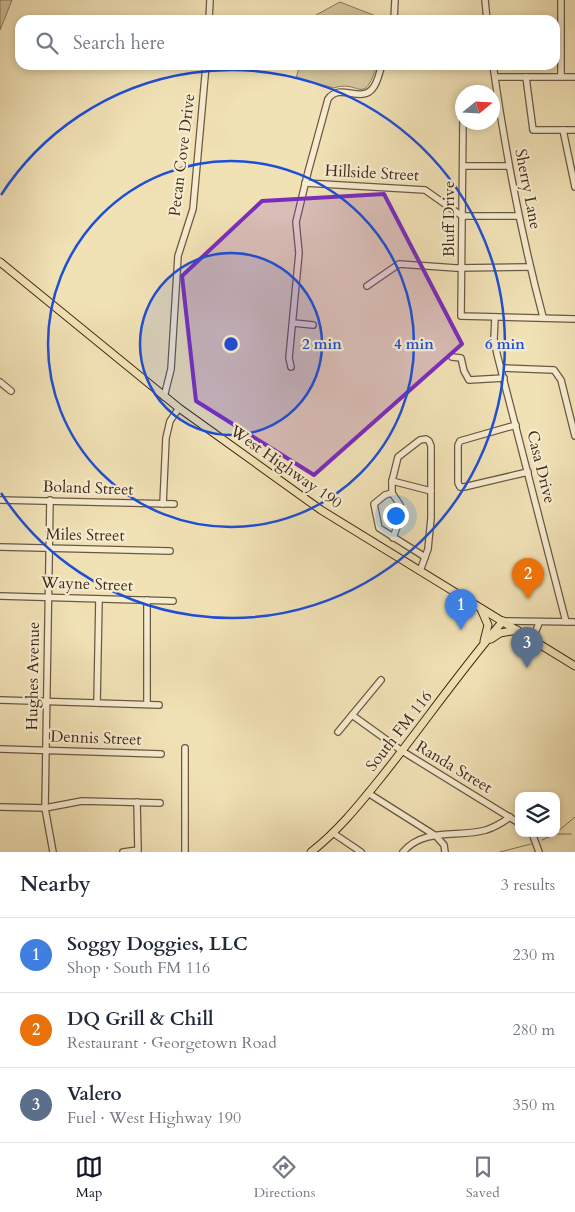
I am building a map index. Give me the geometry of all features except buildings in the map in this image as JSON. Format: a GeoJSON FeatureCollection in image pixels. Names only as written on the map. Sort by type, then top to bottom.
{"type":"FeatureCollection","features":[{"type":"Feature","properties":{"kind":"main road","name":"West Highway 190"},"geometry":{"type":"LineString","coordinates":[[0,262],[178,408],[321,510],[575,666]]}},
{"type":"Feature","properties":{"kind":"main road"},"geometry":{"type":"LineString","coordinates":[[481,608],[488,626],[483,644]]}},
{"type":"Feature","properties":{"kind":"main road","name":"South FM 116"},"geometry":{"type":"LineString","coordinates":[[311,852],[333,833],[402,751],[502,621]]}},
{"type":"Feature","properties":{"kind":"main road"},"geometry":{"type":"LineString","coordinates":[[483,644],[500,633],[517,630]]}},
{"type":"Feature","properties":{"kind":"street"},"geometry":{"type":"LineString","coordinates":[[209,15],[210,0]]}},
{"type":"Feature","properties":{"kind":"street"},"geometry":{"type":"LineString","coordinates":[[394,15],[395,0]]}},
{"type":"Feature","properties":{"kind":"street"},"geometry":{"type":"LineString","coordinates":[[485,0],[486,15]]}},
{"type":"Feature","properties":{"kind":"street"},"geometry":{"type":"LineString","coordinates":[[560,0],[561,76]]}},
{"type":"Feature","properties":{"kind":"street","name":"Pecan Cove Drive"},"geometry":{"type":"LineString","coordinates":[[164,396],[171,369],[178,256],[192,210],[206,70]]}},
{"type":"Feature","properties":{"kind":"street"},"geometry":{"type":"LineString","coordinates":[[291,368],[289,358],[299,253],[296,222],[328,99],[337,92],[360,95],[370,91],[380,70]]}},
{"type":"Feature","properties":{"kind":"street","name":"Sherry Lane"},"geometry":{"type":"LineString","coordinates":[[494,70],[496,85]]}},
{"type":"Feature","properties":{"kind":"street"},"geometry":{"type":"LineString","coordinates":[[495,77],[575,76]]}},
{"type":"Feature","properties":{"kind":"street"},"geometry":{"type":"LineString","coordinates":[[526,77],[533,130],[575,130]]}},
{"type":"Feature","properties":{"kind":"street","name":"Sherry Lane"},"geometry":{"type":"LineString","coordinates":[[500,115],[518,216],[544,317]]}},
{"type":"Feature","properties":{"kind":"street","name":"Bluff Drive"},"geometry":{"type":"LineString","coordinates":[[463,130],[461,316],[495,317]]}},
{"type":"Feature","properties":{"kind":"street"},"geometry":{"type":"LineString","coordinates":[[563,130],[575,187]]}},
{"type":"Feature","properties":{"kind":"street"},"geometry":{"type":"LineString","coordinates":[[463,166],[508,166]]}},
{"type":"Feature","properties":{"kind":"street","name":"Hillside Street"},"geometry":{"type":"LineString","coordinates":[[305,183],[425,190],[462,216]]}},
{"type":"Feature","properties":{"kind":"street"},"geometry":{"type":"LineString","coordinates":[[462,216],[518,216]]}},
{"type":"Feature","properties":{"kind":"street"},"geometry":{"type":"LineString","coordinates":[[367,286],[399,264],[462,267],[530,267]]}},
{"type":"Feature","properties":{"kind":"street"},"geometry":{"type":"LineString","coordinates":[[495,317],[575,319]]}},
{"type":"Feature","properties":{"kind":"street","name":"Casa Drive"},"geometry":{"type":"LineString","coordinates":[[495,317],[494,338],[566,622]]}},
{"type":"Feature","properties":{"kind":"street"},"geometry":{"type":"LineString","coordinates":[[293,323],[313,326]]}},
{"type":"Feature","properties":{"kind":"street"},"geometry":{"type":"LineString","coordinates":[[452,357],[461,358],[464,371],[469,380],[504,378]]}},
{"type":"Feature","properties":{"kind":"street"},"geometry":{"type":"LineString","coordinates":[[501,368],[554,370],[561,380],[575,436]]}},
{"type":"Feature","properties":{"kind":"street"},"geometry":{"type":"LineString","coordinates":[[0,382],[11,392]]}},
{"type":"Feature","properties":{"kind":"street"},"geometry":{"type":"LineString","coordinates":[[163,504],[166,438],[170,421],[178,408]]}},
{"type":"Feature","properties":{"kind":"street"},"geometry":{"type":"LineString","coordinates":[[516,426],[460,441],[458,445],[458,483],[460,487],[464,487],[528,472]]}},
{"type":"Feature","properties":{"kind":"street"},"geometry":{"type":"LineString","coordinates":[[393,538],[400,518],[400,505],[392,493],[392,481],[398,458],[420,440],[426,439],[429,441],[430,446],[431,518],[428,549],[420,571]]}},
{"type":"Feature","properties":{"kind":"street"},"geometry":{"type":"LineString","coordinates":[[392,481],[431,491]]}},
{"type":"Feature","properties":{"kind":"street"},"geometry":{"type":"LineString","coordinates":[[392,493],[374,504],[379,528],[425,557]]}},
{"type":"Feature","properties":{"kind":"street","name":"Boland Street"},"geometry":{"type":"LineString","coordinates":[[0,500],[174,504]]}},
{"type":"Feature","properties":{"kind":"street","name":"Hughes Avenue"},"geometry":{"type":"LineString","coordinates":[[50,500],[45,808],[53,852]]}},
{"type":"Feature","properties":{"kind":"street","name":"Miles Street"},"geometry":{"type":"LineString","coordinates":[[0,547],[170,551]]}},
{"type":"Feature","properties":{"kind":"street","name":"Wayne Street"},"geometry":{"type":"LineString","coordinates":[[0,596],[173,601]]}},
{"type":"Feature","properties":{"kind":"street"},"geometry":{"type":"LineString","coordinates":[[97,703],[99,598]]}},
{"type":"Feature","properties":{"kind":"street"},"geometry":{"type":"LineString","coordinates":[[147,600],[147,704]]}},
{"type":"Feature","properties":{"kind":"street"},"geometry":{"type":"LineString","coordinates":[[502,621],[575,622]]}},
{"type":"Feature","properties":{"kind":"street"},"geometry":{"type":"LineString","coordinates":[[537,642],[534,633],[539,623]]}},
{"type":"Feature","properties":{"kind":"street"},"geometry":{"type":"LineString","coordinates":[[338,732],[381,680]]}},
{"type":"Feature","properties":{"kind":"street"},"geometry":{"type":"LineString","coordinates":[[0,700],[159,705]]}},
{"type":"Feature","properties":{"kind":"street","name":"Randa Street"},"geometry":{"type":"LineString","coordinates":[[352,715],[402,751],[515,820]]}},
{"type":"Feature","properties":{"kind":"street"},"geometry":{"type":"LineString","coordinates":[[185,748],[185,852]]}},
{"type":"Feature","properties":{"kind":"street","name":"Dennis Street"},"geometry":{"type":"LineString","coordinates":[[0,749],[161,754]]}},
{"type":"Feature","properties":{"kind":"street"},"geometry":{"type":"LineString","coordinates":[[368,792],[436,836],[442,841],[445,852]]}},
{"type":"Feature","properties":{"kind":"street"},"geometry":{"type":"LineString","coordinates":[[0,807],[45,808],[82,801],[160,803]]}},
{"type":"Feature","properties":{"kind":"street"},"geometry":{"type":"LineString","coordinates":[[123,852],[138,850],[137,802]]}},
{"type":"Feature","properties":{"kind":"street"},"geometry":{"type":"LineString","coordinates":[[402,852],[410,844],[418,840],[485,830],[498,825],[510,817]]}},
{"type":"Feature","properties":{"kind":"street"},"geometry":{"type":"LineString","coordinates":[[333,833],[362,852]]}},
{"type":"Feature","properties":{"kind":"street"},"geometry":{"type":"LineString","coordinates":[[533,837],[539,852]]}},
{"type":"Feature","properties":{"kind":"highlighted area"},"geometry":{"type":"Polygon","coordinates":[[[384,194],[462,344],[314,475],[196,401],[182,276],[262,201],[384,194]]]}},
{"type":"Feature","properties":{"kind":"shaded area"},"geometry":{"type":"Polygon","coordinates":[[[0,0],[12,0],[0,30],[0,0]]]}},
{"type":"Feature","properties":{"kind":"shaded area"},"geometry":{"type":"Polygon","coordinates":[[[340,2],[373,15],[316,15],[340,2]]]}},
{"type":"Feature","properties":{"kind":"shaded area"},"geometry":{"type":"Polygon","coordinates":[[[298,70],[375,70],[364,89],[343,86],[334,88],[296,78],[298,70]]]}},
{"type":"Feature","properties":{"kind":"waterway"},"geometry":{"type":"LineString","coordinates":[[560,830],[575,817]]}},
{"type":"Feature","properties":{"kind":"waterway"},"geometry":{"type":"LineString","coordinates":[[560,834],[571,834]]}},
{"type":"Feature","properties":{"kind":"waterway"},"geometry":{"type":"LineString","coordinates":[[542,840],[549,837]]}},
{"type":"Feature","properties":{"kind":"waterway"},"geometry":{"type":"LineString","coordinates":[[500,852],[531,844]]}},
{"type":"Feature","properties":{"kind":"place","name":"DQ Grill & Chill"},"geometry":{"type":"Point","coordinates":[528,599]}},
{"type":"Feature","properties":{"kind":"place","name":"Soggy Doggies, LLC"},"geometry":{"type":"Point","coordinates":[461,630]}},
{"type":"Feature","properties":{"kind":"place","name":"Valero"},"geometry":{"type":"Point","coordinates":[527,668]}}]}
